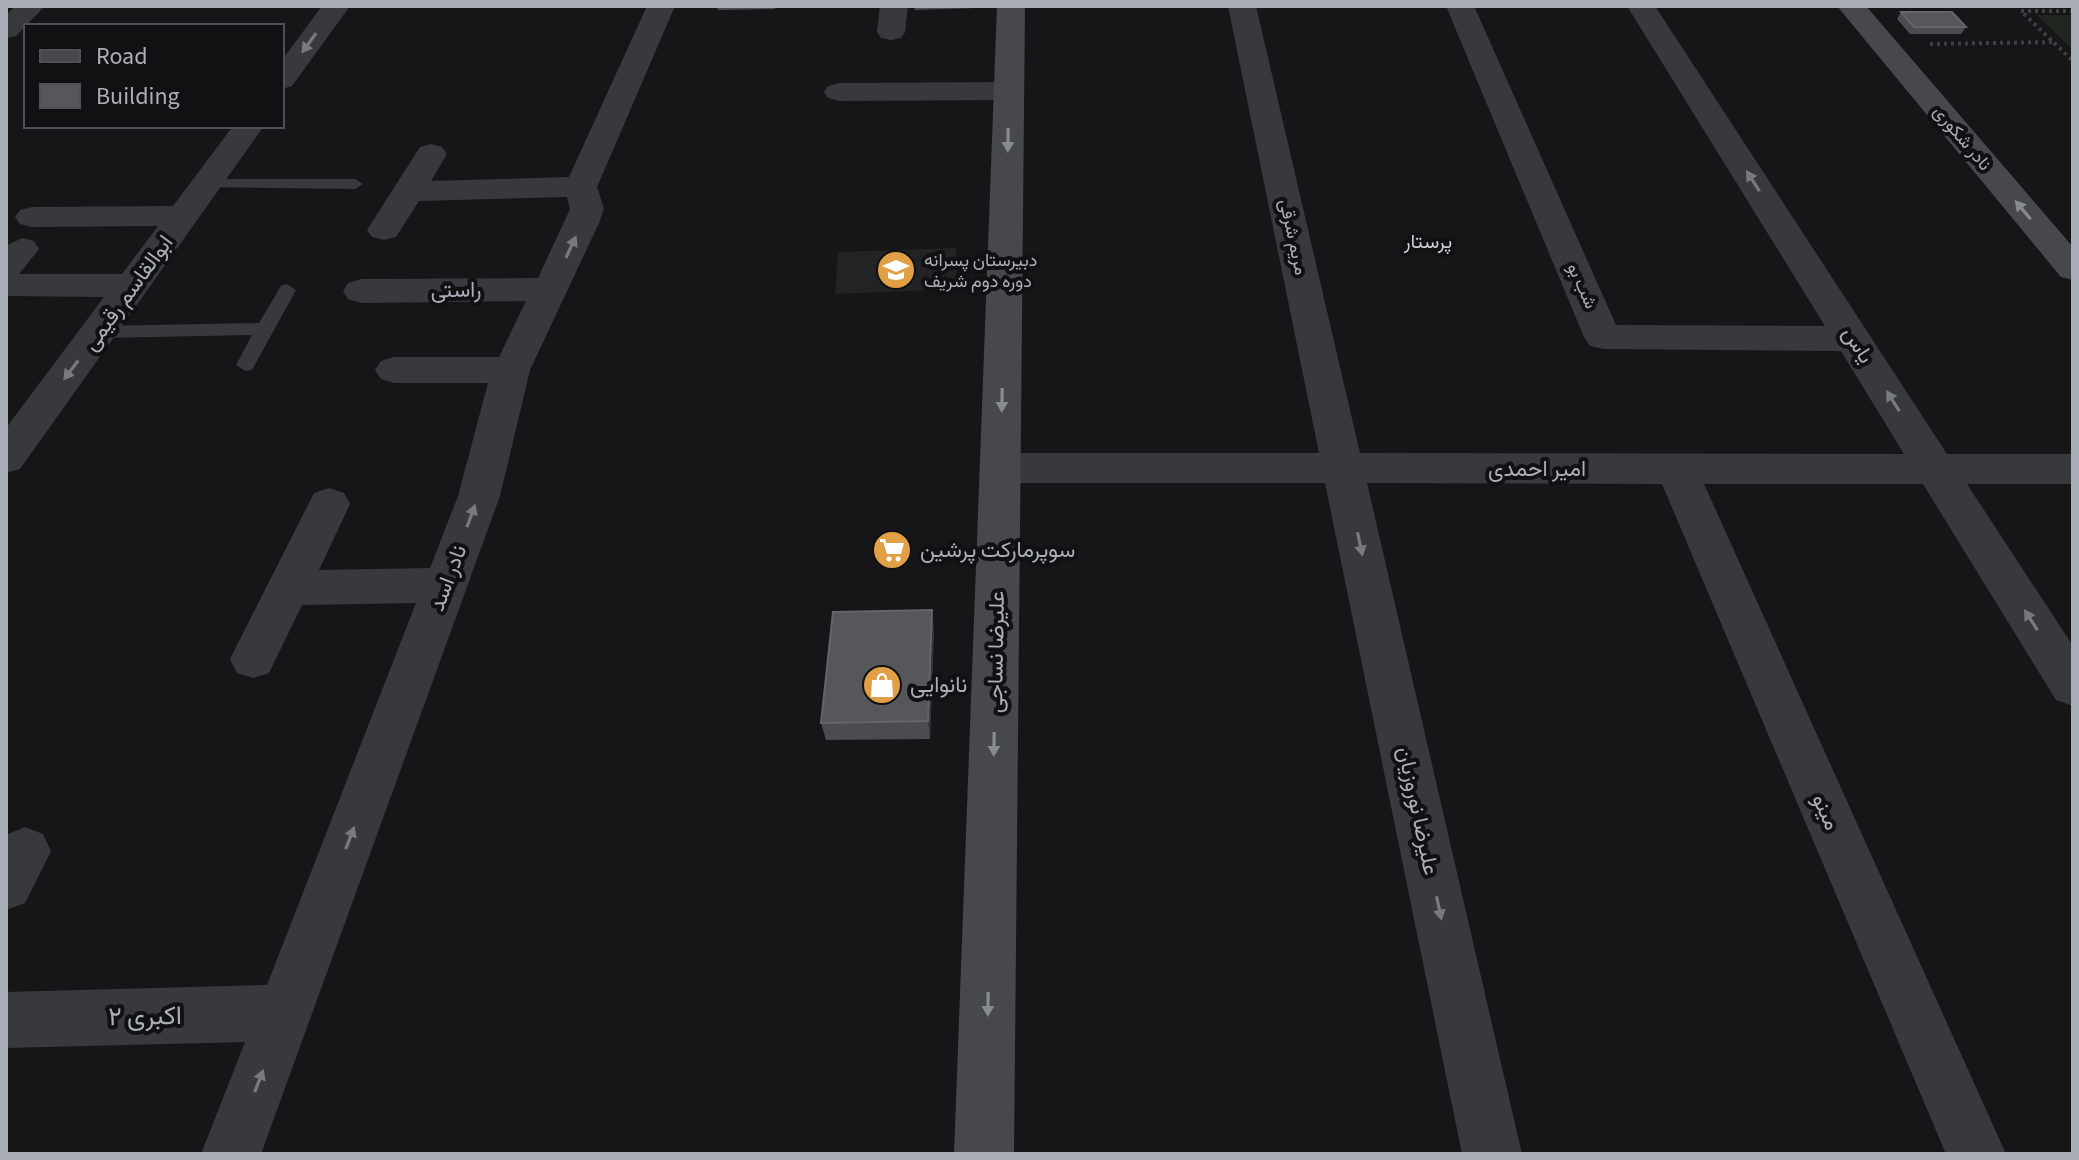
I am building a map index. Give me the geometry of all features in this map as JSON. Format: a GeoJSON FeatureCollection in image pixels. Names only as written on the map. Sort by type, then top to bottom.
{"type":"FeatureCollection","features":[{"type":"Feature","properties":{"kind":"street"},"geometry":{"type":"LineString","coordinates":[[6,30],[31,6]]}},
{"type":"Feature","properties":{"kind":"street"},"geometry":{"type":"LineString","coordinates":[[284,76],[336,6]]}},
{"type":"Feature","properties":{"kind":"street","name":"نادر اسد"},"geometry":{"type":"LineString","coordinates":[[231,1154],[479,496],[511,370],[587,209],[581,187],[661,6]]}},
{"type":"Feature","properties":{"kind":"street","name":"علیرضا نساجی"},"geometry":{"type":"LineString","coordinates":[[984,1154],[1011,6]]}},
{"type":"Feature","properties":{"kind":"street","name":"مریم شرقی"},"geometry":{"type":"LineString","coordinates":[[1242,6],[1344,468]]}},
{"type":"Feature","properties":{"kind":"street","name":"شب بو"},"geometry":{"type":"LineString","coordinates":[[1460,6],[1603,337],[1854,339]]}},
{"type":"Feature","properties":{"kind":"street","name":"یاس"},"geometry":{"type":"LineString","coordinates":[[1641,6],[2073,686]]}},
{"type":"Feature","properties":{"kind":"street","name":"نادر شکوری"},"geometry":{"type":"LineString","coordinates":[[1851,6],[2073,269]]}},
{"type":"Feature","properties":{"kind":"street"},"geometry":{"type":"LineString","coordinates":[[839,92],[1009,91]]}},
{"type":"Feature","properties":{"kind":"street","name":"ابوالقاسم رقیمی"},"geometry":{"type":"LineString","coordinates":[[6,458],[248,128]]}},
{"type":"Feature","properties":{"kind":"street"},"geometry":{"type":"LineString","coordinates":[[384,230],[431,154]]}},
{"type":"Feature","properties":{"kind":"street"},"geometry":{"type":"LineString","coordinates":[[408,191],[581,187]]}},
{"type":"Feature","properties":{"kind":"street"},"geometry":{"type":"LineString","coordinates":[[20,244],[184,216]]}},
{"type":"Feature","properties":{"kind":"street"},"geometry":{"type":"LineString","coordinates":[[6,285],[133,286]]}},
{"type":"Feature","properties":{"kind":"street","name":"راستی"},"geometry":{"type":"LineString","coordinates":[[361,291],[551,289]]}},
{"type":"Feature","properties":{"kind":"street"},"geometry":{"type":"LineString","coordinates":[[394,370],[511,370]]}},
{"type":"Feature","properties":{"kind":"street","name":"امیر احمدی"},"geometry":{"type":"LineString","coordinates":[[1001,468],[2073,469]]}},
{"type":"Feature","properties":{"kind":"street","name":"علیرضا نوروزیان"},"geometry":{"type":"LineString","coordinates":[[1344,468],[1492,1154]]}},
{"type":"Feature","properties":{"kind":"street","name":"مینو"},"geometry":{"type":"LineString","coordinates":[[1677,470],[1976,1154]]}},
{"type":"Feature","properties":{"kind":"street"},"geometry":{"type":"LineString","coordinates":[[253,659],[329,504]]}},
{"type":"Feature","properties":{"kind":"street"},"geometry":{"type":"LineString","coordinates":[[288,588],[445,585]]}},
{"type":"Feature","properties":{"kind":"street","name":"اکبری ۲"},"geometry":{"type":"LineString","coordinates":[[6,1020],[284,1013]]}},
{"type":"Feature","properties":{"kind":"lane"},"geometry":{"type":"LineString","coordinates":[[208,184],[355,184]]}},
{"type":"Feature","properties":{"kind":"lane"},"geometry":{"type":"LineString","coordinates":[[245,365],[287,290]]}},
{"type":"Feature","properties":{"kind":"lane"},"geometry":{"type":"LineString","coordinates":[[100,332],[265,329]]}},
{"type":"Feature","properties":{"kind":"path"},"geometry":{"type":"LineString","coordinates":[[2073,11],[2021,11],[2073,61]]}},
{"type":"Feature","properties":{"kind":"path"},"geometry":{"type":"LineString","coordinates":[[1883,44],[2053,42]]}},
{"type":"Feature","properties":{"kind":"shaded area"},"geometry":{"type":"Polygon","coordinates":[[[2037,15],[2073,15],[2073,50],[2037,15]]]}},
{"type":"Feature","properties":{"kind":"shaded area","name":"دبیرستان پسرانه دوره دوم شریف"},"geometry":{"type":"Polygon","coordinates":[[[956,248],[956,289],[835,294],[838,252],[956,248]]]}},
{"type":"Feature","properties":{"kind":"building"},"geometry":{"type":"Polygon","coordinates":[[[1901,12],[1952,12],[1966,27],[1914,27],[1901,12]]]}},
{"type":"Feature","properties":{"kind":"building","name":"نانوایی"},"geometry":{"type":"Polygon","coordinates":[[[932,610],[928,721],[821,723],[833,612],[932,610]]]}},
{"type":"Feature","properties":{"kind":"place","name":"دبیرستان پسرانه دوره دوم شریف"},"geometry":{"type":"Point","coordinates":[896,270]}},
{"type":"Feature","properties":{"kind":"place","name":"سوپرمارکت پرشین"},"geometry":{"type":"Point","coordinates":[892,550]}},
{"type":"Feature","properties":{"kind":"place","name":"نانوایی"},"geometry":{"type":"Point","coordinates":[882,685]}},
{"type":"Feature","properties":{"kind":"district","name":"پرستار"},"geometry":{"type":"Point","coordinates":[1428,242]}}]}
